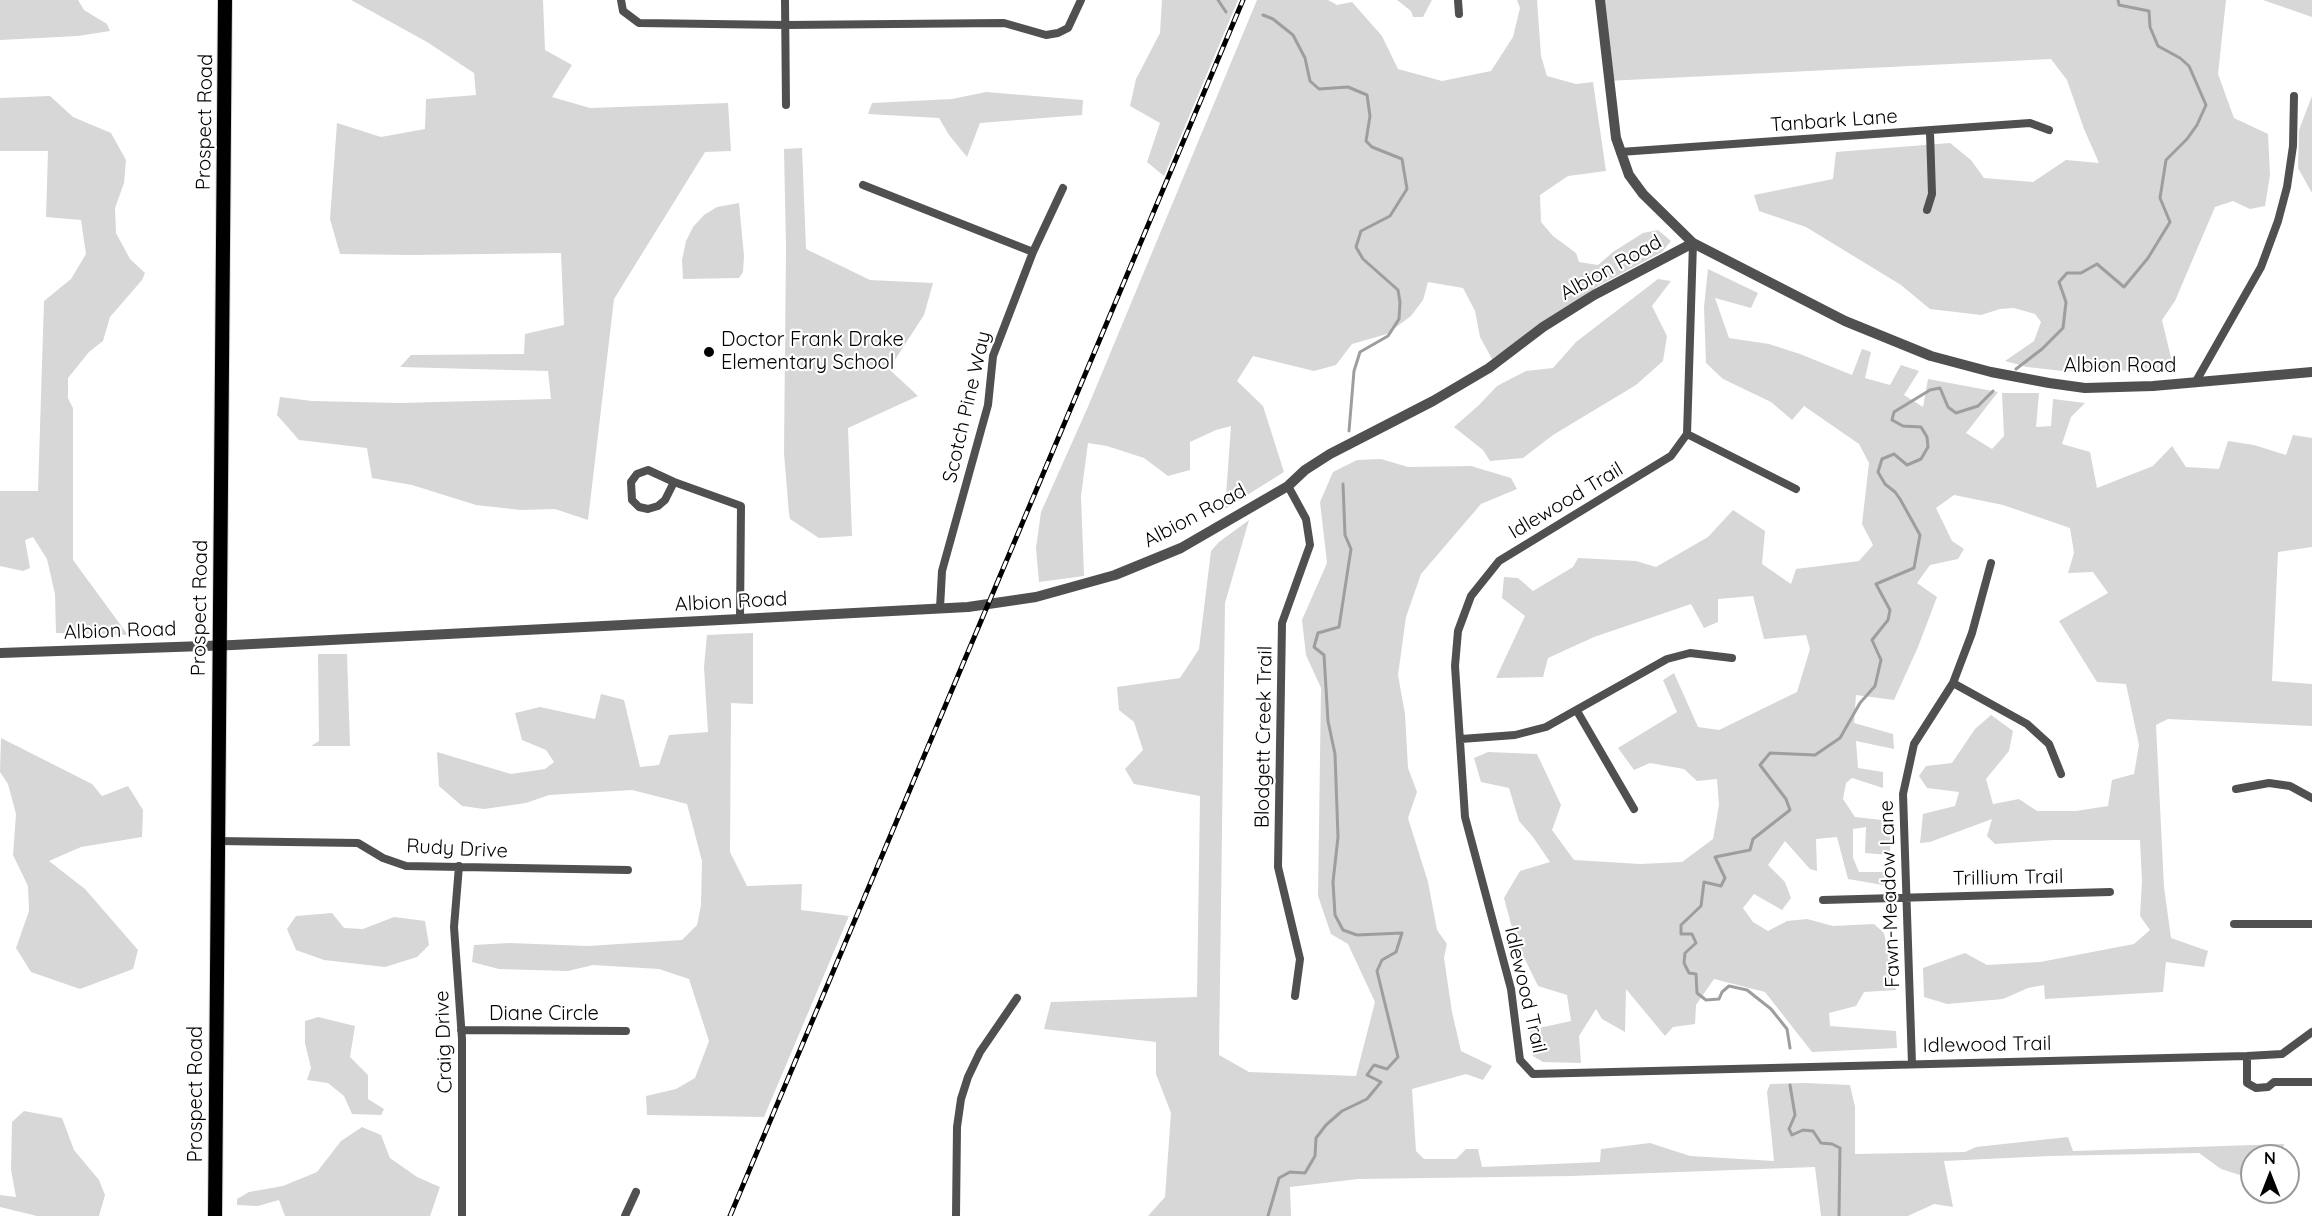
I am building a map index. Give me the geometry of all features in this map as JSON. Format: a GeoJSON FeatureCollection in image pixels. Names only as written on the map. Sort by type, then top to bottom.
{"type":"FeatureCollection","features":[{"type":"Feature","properties":{"kind":"main road","name":"Prospect Road"},"geometry":{"type":"LineString","coordinates":[[215,1216],[225,0]]}},
{"type":"Feature","properties":{"kind":"street"},"geometry":{"type":"LineString","coordinates":[[621,0],[623,11],[639,23],[786,25],[1004,23],[1046,35],[1068,28],[1081,0]]}},
{"type":"Feature","properties":{"kind":"street"},"geometry":{"type":"LineString","coordinates":[[785,0],[786,105]]}},
{"type":"Feature","properties":{"kind":"street"},"geometry":{"type":"LineString","coordinates":[[1458,0],[1458,14]]}},
{"type":"Feature","properties":{"kind":"street"},"geometry":{"type":"LineString","coordinates":[[1600,0],[1616,138],[1629,176],[1643,194],[1693,243],[1687,434],[1796,489]]}},
{"type":"Feature","properties":{"kind":"street"},"geometry":{"type":"LineString","coordinates":[[2195,383],[2261,267],[2278,221],[2287,187],[2293,147],[2294,96]]}},
{"type":"Feature","properties":{"kind":"street","name":"Tanbark Lane"},"geometry":{"type":"LineString","coordinates":[[1620,152],[1930,132],[2030,123],[2049,130]]}},
{"type":"Feature","properties":{"kind":"street"},"geometry":{"type":"LineString","coordinates":[[1927,210],[1932,194],[1930,132]]}},
{"type":"Feature","properties":{"kind":"street"},"geometry":{"type":"LineString","coordinates":[[863,185],[1033,252]]}},
{"type":"Feature","properties":{"kind":"street","name":"Scotch Pine Way"},"geometry":{"type":"LineString","coordinates":[[940,608],[942,572],[988,405],[993,356],[1033,252],[1063,188]]}},
{"type":"Feature","properties":{"kind":"street","name":"Albion Road"},"geometry":{"type":"LineString","coordinates":[[0,653],[219,646],[740,619],[989,605],[1036,597],[1115,575],[1181,548],[1288,486],[1305,470],[1330,454],[1433,401],[1489,368],[1543,327],[1594,295],[1693,243],[1845,321],[1931,356],[1990,372],[2085,388],[2153,386],[2312,372]]}},
{"type":"Feature","properties":{"kind":"street","name":"Idlewood Trail"},"geometry":{"type":"LineString","coordinates":[[1687,434],[1671,456],[1499,561],[1471,596],[1458,631],[1455,666],[1465,816],[1511,989],[1520,1060],[1533,1074],[2247,1056],[2282,1054],[2312,1032]]}},
{"type":"Feature","properties":{"kind":"street"},"geometry":{"type":"LineString","coordinates":[[674,482],[665,500],[658,506],[648,509],[639,507],[632,500],[631,482],[637,474],[648,470],[674,482],[741,506],[740,619]]}},
{"type":"Feature","properties":{"kind":"street","name":"Blodgett Creek Trail"},"geometry":{"type":"LineString","coordinates":[[1288,486],[1306,519],[1310,545],[1282,623],[1278,867],[1300,959],[1295,996]]}},
{"type":"Feature","properties":{"kind":"street","name":"Fawn-Meadow Lane"},"geometry":{"type":"LineString","coordinates":[[1912,1064],[1903,794],[1914,744],[1953,683],[1972,633],[1991,562]]}},
{"type":"Feature","properties":{"kind":"street"},"geometry":{"type":"LineString","coordinates":[[1461,739],[1515,735],[1546,727],[1667,659],[1690,653],[1732,658]]}},
{"type":"Feature","properties":{"kind":"street"},"geometry":{"type":"LineString","coordinates":[[1953,683],[2027,724],[2049,744],[2061,774]]}},
{"type":"Feature","properties":{"kind":"street"},"geometry":{"type":"LineString","coordinates":[[1577,711],[1634,809]]}},
{"type":"Feature","properties":{"kind":"street"},"geometry":{"type":"LineString","coordinates":[[2236,789],[2269,783],[2290,786],[2312,798]]}},
{"type":"Feature","properties":{"kind":"street","name":"Rudy Drive"},"geometry":{"type":"LineString","coordinates":[[218,841],[358,843],[383,858],[406,866],[628,870]]}},
{"type":"Feature","properties":{"kind":"street","name":"Craig Drive"},"geometry":{"type":"LineString","coordinates":[[459,867],[454,927],[462,1030],[462,1216]]}},
{"type":"Feature","properties":{"kind":"street","name":"Trillium Trail"},"geometry":{"type":"LineString","coordinates":[[1823,900],[2110,892]]}},
{"type":"Feature","properties":{"kind":"street"},"geometry":{"type":"LineString","coordinates":[[2234,924],[2312,924]]}},
{"type":"Feature","properties":{"kind":"street"},"geometry":{"type":"LineString","coordinates":[[957,1216],[957,1128],[968,1077],[980,1052],[1017,998]]}},
{"type":"Feature","properties":{"kind":"street","name":"Diane Circle"},"geometry":{"type":"LineString","coordinates":[[462,1030],[626,1031]]}},
{"type":"Feature","properties":{"kind":"street"},"geometry":{"type":"LineString","coordinates":[[2247,1056],[2247,1083],[2256,1088],[2268,1087],[2274,1082],[2312,1082]]}},
{"type":"Feature","properties":{"kind":"street"},"geometry":{"type":"LineString","coordinates":[[626,1216],[636,1192]]}},
{"type":"Feature","properties":{"kind":"shaded area"},"geometry":{"type":"Polygon","coordinates":[[[0,0],[78,0],[84,10],[107,24],[110,31],[78,36],[0,40],[0,0]]]}},
{"type":"Feature","properties":{"kind":"shaded area"},"geometry":{"type":"Polygon","coordinates":[[[351,0],[543,0],[545,50],[572,65],[552,97],[590,108],[728,103],[731,151],[705,152],[614,299],[588,520],[555,509],[521,510],[476,505],[412,485],[372,478],[367,448],[299,440],[277,415],[280,397],[312,401],[400,403],[551,399],[548,371],[400,367],[411,355],[524,354],[525,334],[564,325],[561,253],[340,254],[330,219],[337,123],[381,137],[425,129],[426,99],[476,95],[474,73],[427,42],[351,0]]]}},
{"type":"Feature","properties":{"kind":"shaded area"},"geometry":{"type":"Polygon","coordinates":[[[1162,0],[1238,0],[1164,176],[1147,162],[1160,123],[1130,106],[1136,79],[1160,33],[1162,0]]]}},
{"type":"Feature","properties":{"kind":"shaded area"},"geometry":{"type":"Polygon","coordinates":[[[1257,0],[1328,0],[1337,5],[1352,2],[1382,36],[1398,69],[1442,81],[1491,71],[1513,37],[1520,8],[1517,0],[1537,0],[1541,56],[1547,76],[1576,84],[1593,82],[1606,171],[1568,176],[1540,195],[1541,222],[1553,236],[1576,253],[1579,262],[1598,265],[1613,252],[1643,233],[1658,230],[1671,241],[1662,252],[1598,286],[1492,359],[1480,337],[1475,311],[1463,288],[1428,282],[1423,300],[1411,316],[1387,334],[1352,344],[1336,365],[1314,371],[1253,356],[1237,381],[1263,406],[1284,472],[1225,509],[1231,426],[1190,442],[1190,470],[1168,476],[1144,458],[1107,446],[1088,443],[1081,496],[1084,576],[1039,582],[1036,548],[1041,512],[1087,409],[1257,0]]]}},
{"type":"Feature","properties":{"kind":"shaded area"},"geometry":{"type":"Polygon","coordinates":[[[1397,0],[1432,0],[1423,17],[1413,17],[1411,11],[1397,0]]]}},
{"type":"Feature","properties":{"kind":"shaded area"},"geometry":{"type":"Polygon","coordinates":[[[1599,0],[2226,0],[2218,74],[2234,118],[2268,134],[2270,175],[2265,206],[2250,209],[2233,201],[2215,207],[2175,301],[2162,320],[2174,370],[2063,371],[2027,367],[2005,361],[2034,341],[2041,322],[2035,314],[2014,308],[2000,309],[1981,315],[1930,309],[1901,285],[1806,227],[1759,211],[1754,195],[1833,179],[1836,152],[1950,143],[1971,160],[1984,178],[2033,182],[2066,160],[2099,163],[2067,80],[2051,59],[1607,81],[1599,0]]]}},
{"type":"Feature","properties":{"kind":"shaded area"},"geometry":{"type":"Polygon","coordinates":[[[2263,0],[2312,0],[2312,17],[2263,0]]]}},
{"type":"Feature","properties":{"kind":"shaded area"},"geometry":{"type":"Polygon","coordinates":[[[986,92],[1083,100],[1082,115],[980,123],[967,157],[939,118],[868,114],[872,103],[952,99],[986,92]]]}},
{"type":"Feature","properties":{"kind":"shaded area"},"geometry":{"type":"Polygon","coordinates":[[[50,96],[73,117],[111,133],[126,160],[124,183],[115,208],[116,233],[130,259],[145,273],[142,280],[110,317],[103,341],[89,352],[68,378],[68,398],[73,408],[73,560],[128,635],[56,633],[55,594],[47,559],[33,537],[25,540],[30,568],[23,571],[0,566],[0,491],[38,491],[44,301],[71,279],[86,254],[81,220],[46,217],[48,151],[0,151],[0,98],[50,96]]]}},
{"type":"Feature","properties":{"kind":"shaded area"},"geometry":{"type":"Polygon","coordinates":[[[2312,96],[2312,193],[2298,168],[2299,130],[2312,96]]]}},
{"type":"Feature","properties":{"kind":"shaded area"},"geometry":{"type":"Polygon","coordinates":[[[802,148],[806,249],[870,280],[933,283],[924,315],[889,369],[918,396],[848,428],[852,536],[819,538],[790,519],[789,514],[784,453],[786,247],[784,149],[802,148]]]}},
{"type":"Feature","properties":{"kind":"shaded area"},"geometry":{"type":"Polygon","coordinates":[[[739,203],[744,256],[743,272],[739,278],[683,279],[682,260],[686,241],[693,227],[704,215],[717,207],[739,203]]]}},
{"type":"Feature","properties":{"kind":"shaded area"},"geometry":{"type":"Polygon","coordinates":[[[1708,269],[1758,293],[1751,308],[1715,298],[1729,338],[1769,344],[1852,375],[1862,349],[1871,352],[1865,378],[1890,385],[1901,365],[1919,371],[1904,395],[1923,407],[1928,379],[1998,392],[1966,433],[1992,449],[2004,436],[2002,393],[2039,393],[2036,427],[2051,426],[2053,399],[2085,403],[2071,417],[2062,444],[2090,452],[2097,488],[2153,466],[2172,446],[2186,467],[2219,469],[2228,441],[2254,445],[2286,455],[2293,435],[2312,438],[2312,547],[2278,552],[2272,681],[2312,684],[2312,726],[2168,719],[2156,725],[2164,887],[2171,938],[2208,951],[2204,967],[2166,962],[2163,992],[2045,999],[2044,985],[2028,988],[2003,999],[1947,1004],[1924,997],[1923,968],[1965,953],[1987,965],[2040,962],[2134,944],[2150,930],[2140,916],[2142,881],[2140,840],[2053,840],[1995,844],[1987,836],[1992,819],[1930,842],[1920,843],[1923,814],[1955,806],[1959,792],[1927,788],[1919,776],[1926,766],[1952,763],[1975,729],[1991,715],[2013,731],[2009,751],[1986,779],[1993,804],[2019,799],[2037,811],[2076,811],[2108,806],[2112,780],[2134,774],[2139,745],[2126,684],[2097,682],[2059,621],[2108,593],[2093,572],[2068,573],[2074,553],[2070,528],[2003,505],[1954,495],[1936,508],[1952,541],[1964,549],[1958,559],[1930,565],[1917,583],[1937,597],[1894,700],[1856,695],[1854,723],[1893,734],[1894,749],[1856,741],[1858,768],[1883,772],[1883,788],[1852,778],[1846,783],[1843,799],[1855,817],[1891,821],[1890,855],[1865,853],[1866,827],[1853,829],[1853,858],[1859,872],[1886,872],[1883,885],[1848,879],[1837,837],[1816,839],[1817,871],[1810,869],[1785,841],[1768,865],[1785,882],[1791,898],[1782,910],[1754,894],[1743,908],[1753,922],[1768,931],[1787,921],[1807,919],[1833,926],[1874,924],[1884,933],[1896,990],[1864,992],[1856,1006],[1829,1013],[1830,1026],[1896,1031],[1897,1048],[1812,1052],[1765,992],[1714,979],[1696,1005],[1695,1024],[1673,1027],[1665,1036],[1626,989],[1625,1032],[1602,1019],[1596,1009],[1579,1036],[1581,1063],[1543,1062],[1533,1056],[1530,1030],[1571,1021],[1567,995],[1538,986],[1515,939],[1504,898],[1520,871],[1550,862],[1519,821],[1509,788],[1481,782],[1474,758],[1488,752],[1537,754],[1561,805],[1552,830],[1574,860],[1640,864],[1682,862],[1713,839],[1719,805],[1717,779],[1697,781],[1684,769],[1650,763],[1634,770],[1618,748],[1677,712],[1663,680],[1674,673],[1698,727],[1719,730],[1797,692],[1810,649],[1806,635],[1764,639],[1753,596],[1718,599],[1718,622],[1704,628],[1691,604],[1594,637],[1548,658],[1543,677],[1496,678],[1525,616],[1502,598],[1504,577],[1518,578],[1533,591],[1573,567],[1578,558],[1636,561],[1656,567],[1708,537],[1733,510],[1765,531],[1762,564],[1791,584],[1796,569],[1859,561],[1873,545],[1862,524],[1869,463],[1859,444],[1804,406],[1792,420],[1771,402],[1723,379],[1706,363],[1704,307],[1708,269]]]}},
{"type":"Feature","properties":{"kind":"shaded area"},"geometry":{"type":"Polygon","coordinates":[[[1658,279],[1671,281],[1652,306],[1667,336],[1663,361],[1636,385],[1553,435],[1523,458],[1490,461],[1483,450],[1454,427],[1497,386],[1526,371],[1553,368],[1576,342],[1658,279]]]}},
{"type":"Feature","properties":{"kind":"shaded area"},"geometry":{"type":"Polygon","coordinates":[[[1381,459],[1408,467],[1471,466],[1511,478],[1517,489],[1481,504],[1421,574],[1406,617],[1398,675],[1405,714],[1408,768],[1417,792],[1408,818],[1428,882],[1437,930],[1447,944],[1444,958],[1452,1012],[1461,1051],[1492,1066],[1483,1080],[1466,1074],[1412,1089],[1416,1151],[1424,1159],[1456,1159],[1466,1149],[1478,1149],[1482,1167],[1600,1162],[1601,1149],[1650,1143],[1690,1156],[1774,1161],[1767,1092],[1770,1084],[1805,1083],[1850,1085],[1855,1107],[1855,1154],[1965,1152],[1976,1147],[2068,1137],[2073,1151],[2240,1145],[2240,1175],[2221,1169],[2199,1153],[1944,1161],[1953,1207],[1934,1204],[1908,1216],[1821,1216],[1815,1167],[1571,1176],[1358,1179],[1290,1187],[1291,1216],[1148,1216],[1165,1197],[1171,1113],[1156,1074],[1156,1042],[1044,1029],[1051,1002],[1197,997],[1200,796],[1134,784],[1125,769],[1143,750],[1134,722],[1119,710],[1117,687],[1180,678],[1199,649],[1211,551],[1219,542],[1249,520],[1225,603],[1219,1055],[1249,1072],[1356,1076],[1375,1002],[1348,944],[1331,934],[1318,896],[1321,688],[1306,655],[1302,620],[1327,563],[1320,502],[1333,472],[1357,460],[1381,459]]]}},
{"type":"Feature","properties":{"kind":"shaded area"},"geometry":{"type":"Polygon","coordinates":[[[753,633],[753,704],[731,703],[730,852],[747,886],[802,884],[801,910],[849,916],[764,1117],[647,1115],[646,1096],[676,1089],[695,1078],[709,1041],[689,979],[659,969],[593,965],[568,971],[499,969],[472,962],[474,945],[509,943],[588,946],[682,940],[697,925],[701,905],[702,861],[687,804],[632,790],[549,795],[526,803],[484,809],[462,806],[439,786],[437,752],[511,774],[545,769],[554,762],[546,750],[522,740],[515,713],[540,707],[595,719],[601,694],[624,700],[640,767],[659,765],[669,735],[708,732],[704,667],[707,635],[753,633]]]}},
{"type":"Feature","properties":{"kind":"shaded area"},"geometry":{"type":"Polygon","coordinates":[[[318,654],[347,654],[350,746],[311,746],[319,741],[318,654]]]}},
{"type":"Feature","properties":{"kind":"shaded area"},"geometry":{"type":"Polygon","coordinates":[[[1,738],[92,784],[102,796],[128,786],[143,810],[142,837],[81,847],[49,861],[85,889],[138,950],[133,969],[80,989],[31,972],[16,948],[29,911],[28,886],[13,855],[16,814],[8,784],[0,772],[1,738]]]}},
{"type":"Feature","properties":{"kind":"shaded area"},"geometry":{"type":"Polygon","coordinates":[[[332,913],[344,928],[363,929],[394,917],[425,921],[429,945],[417,957],[385,967],[324,960],[296,950],[287,929],[296,916],[332,913]]]}},
{"type":"Feature","properties":{"kind":"shaded area"},"geometry":{"type":"Polygon","coordinates":[[[318,1017],[355,1026],[350,1057],[368,1075],[368,1099],[384,1109],[381,1115],[352,1114],[344,1096],[328,1083],[307,1080],[311,1068],[305,1043],[305,1021],[318,1017]]]}},
{"type":"Feature","properties":{"kind":"shaded area"},"geometry":{"type":"Polygon","coordinates":[[[24,1111],[62,1118],[74,1150],[99,1180],[105,1195],[99,1216],[37,1216],[0,1207],[0,1195],[16,1197],[11,1170],[12,1122],[24,1111]]]}},
{"type":"Feature","properties":{"kind":"shaded area"},"geometry":{"type":"Polygon","coordinates":[[[362,1127],[381,1135],[390,1158],[417,1177],[440,1187],[430,1216],[285,1216],[279,1200],[258,1206],[237,1205],[237,1199],[249,1192],[283,1186],[317,1172],[341,1141],[362,1127]]]}},
{"type":"Feature","properties":{"kind":"waterway"},"geometry":{"type":"LineString","coordinates":[[1218,0],[1226,12]]}},
{"type":"Feature","properties":{"kind":"waterway"},"geometry":{"type":"LineString","coordinates":[[2016,369],[2042,349],[2063,328],[2066,302],[2059,282],[2067,273],[2081,273],[2097,264],[2124,287],[2148,258],[2170,222],[2160,198],[2166,160],[2187,139],[2197,125],[2206,105],[2189,66],[2180,58],[2158,46],[2150,27],[2149,11],[2119,5],[2118,0]]}},
{"type":"Feature","properties":{"kind":"waterway"},"geometry":{"type":"LineString","coordinates":[[1263,15],[1273,19],[1293,35],[1305,58],[1310,81],[1319,89],[1348,87],[1367,95],[1370,116],[1366,141],[1372,147],[1402,159],[1407,189],[1390,216],[1361,231],[1356,247],[1363,259],[1398,290],[1400,302],[1399,319],[1388,336],[1360,352],[1354,371],[1349,431]]}},
{"type":"Feature","properties":{"kind":"waterway"},"geometry":{"type":"LineString","coordinates":[[1790,1048],[1787,1029],[1771,1009],[1747,990],[1729,986],[1722,992],[1719,999],[1706,1000],[1697,993],[1696,974],[1689,973],[1684,963],[1685,953],[1696,943],[1692,934],[1681,934],[1681,925],[1701,906],[1704,882],[1721,886],[1725,878],[1715,857],[1750,850],[1753,839],[1790,810],[1786,799],[1760,765],[1770,753],[1815,755],[1840,738],[1860,703],[1875,686],[1881,660],[1872,640],[1888,620],[1890,610],[1876,584],[1914,568],[1920,535],[1900,499],[1885,484],[1878,472],[1882,459],[1894,454],[1907,465],[1921,459],[1928,447],[1927,437],[1921,427],[1903,426],[1892,420],[1894,412],[1930,390],[1940,388],[1948,407],[1956,413],[1978,406],[1993,391]]}},
{"type":"Feature","properties":{"kind":"waterway"},"geometry":{"type":"LineString","coordinates":[[1268,1216],[1279,1178],[1290,1172],[1305,1173],[1315,1156],[1316,1138],[1326,1125],[1342,1111],[1367,1099],[1381,1082],[1367,1075],[1374,1065],[1387,1069],[1398,1057],[1377,971],[1382,960],[1396,952],[1402,933],[1357,935],[1343,930],[1335,915],[1333,882],[1338,837],[1335,754],[1328,721],[1324,655],[1314,647],[1318,633],[1339,627],[1351,549],[1345,535],[1343,484]]}},
{"type":"Feature","properties":{"kind":"waterway"},"geometry":{"type":"LineString","coordinates":[[1790,1085],[1795,1115],[1789,1129],[1792,1135],[1803,1130],[1813,1131],[1821,1143],[1832,1144],[1840,1148],[1839,1216]]}},
{"type":"Feature","properties":{"kind":"railway"},"geometry":{"type":"LineString","coordinates":[[730,1216],[1243,0]]}},
{"type":"Feature","properties":{"kind":"place","name":"Doctor Frank Drake Elementary School"},"geometry":{"type":"Point","coordinates":[709,352]}}]}
